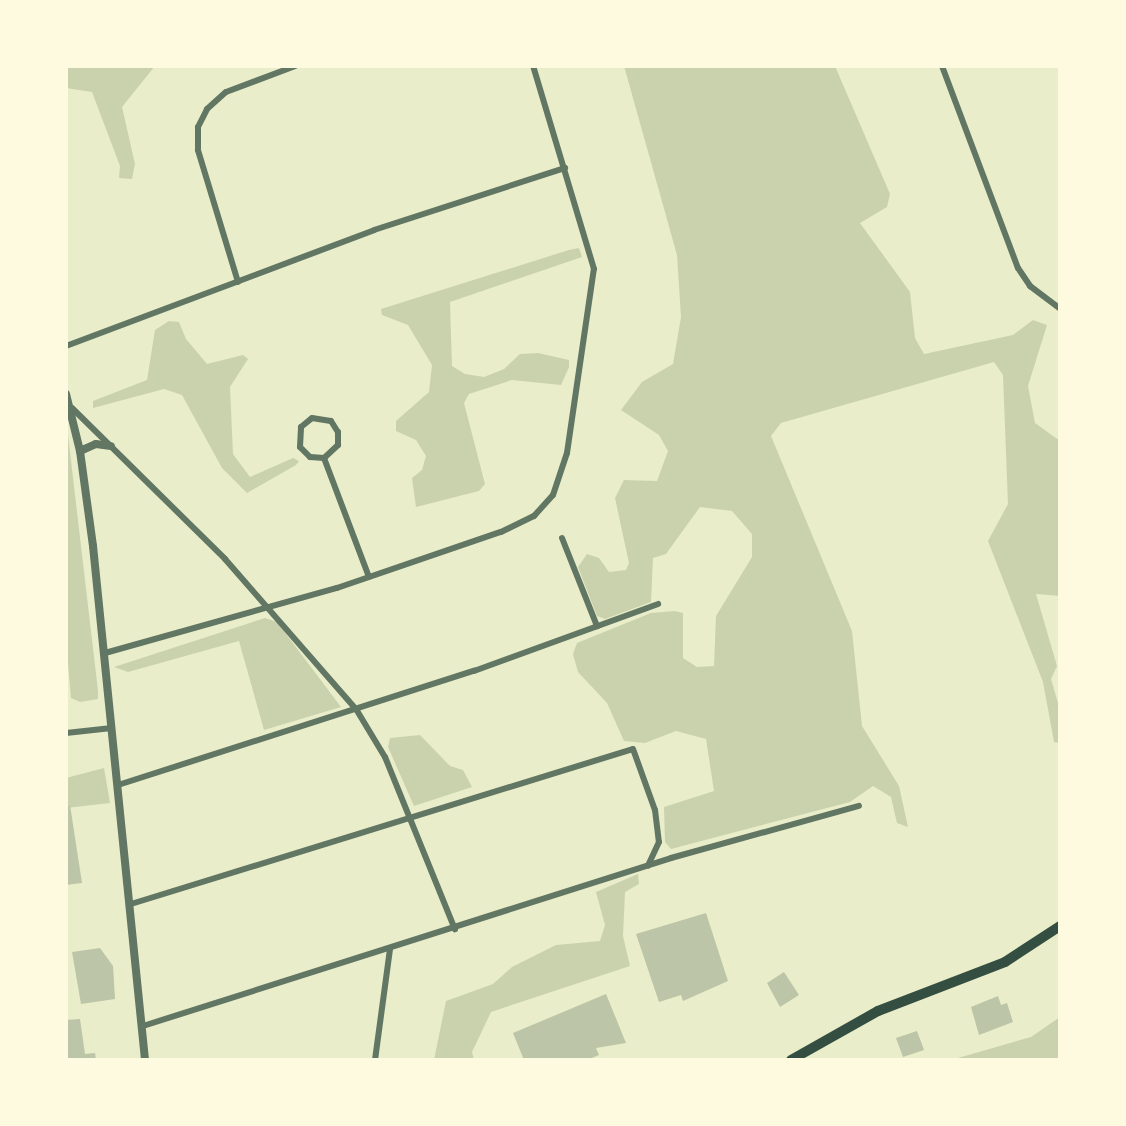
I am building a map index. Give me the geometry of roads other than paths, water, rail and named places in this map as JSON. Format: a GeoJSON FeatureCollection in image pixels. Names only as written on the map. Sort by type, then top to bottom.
{"type":"FeatureCollection","features":[{"type":"Feature","properties":{"kind":"main road"},"geometry":{"type":"LineString","coordinates":[[791,1060],[864,1017],[1005,962],[1060,926]]}},
{"type":"Feature","properties":{"kind":"street"},"geometry":{"type":"LineString","coordinates":[[238,282],[198,150],[198,127],[207,109],[226,92],[295,66]]}},
{"type":"Feature","properties":{"kind":"street"},"geometry":{"type":"LineString","coordinates":[[105,653],[369,577],[501,532],[545,505],[566,461],[594,277],[565,168],[533,66]]}},
{"type":"Feature","properties":{"kind":"street"},"geometry":{"type":"LineString","coordinates":[[942,66],[1018,268],[1030,286],[1060,309]]}},
{"type":"Feature","properties":{"kind":"street"},"geometry":{"type":"LineString","coordinates":[[66,346],[443,205],[565,168]]}},
{"type":"Feature","properties":{"kind":"street"},"geometry":{"type":"LineString","coordinates":[[66,394],[72,408],[80,451],[105,653],[145,1060]]}},
{"type":"Feature","properties":{"kind":"street"},"geometry":{"type":"LineString","coordinates":[[72,408],[270,607],[356,709],[385,757],[455,929]]}},
{"type":"Feature","properties":{"kind":"street"},"geometry":{"type":"LineString","coordinates":[[312,418],[331,421],[338,432],[338,445],[324,458],[310,457],[300,447],[301,427],[312,418]]}},
{"type":"Feature","properties":{"kind":"street"},"geometry":{"type":"LineString","coordinates":[[80,451],[96,444],[111,446]]}},
{"type":"Feature","properties":{"kind":"street"},"geometry":{"type":"LineString","coordinates":[[324,458],[369,577]]}},
{"type":"Feature","properties":{"kind":"street"},"geometry":{"type":"LineString","coordinates":[[562,538],[597,626]]}},
{"type":"Feature","properties":{"kind":"street"},"geometry":{"type":"LineString","coordinates":[[118,785],[356,709],[658,604]]}},
{"type":"Feature","properties":{"kind":"street"},"geometry":{"type":"LineString","coordinates":[[66,733],[112,728]]}},
{"type":"Feature","properties":{"kind":"street"},"geometry":{"type":"LineString","coordinates":[[131,904],[633,749],[655,810],[659,842],[647,868]]}},
{"type":"Feature","properties":{"kind":"street"},"geometry":{"type":"LineString","coordinates":[[143,1026],[647,868],[859,806]]}},
{"type":"Feature","properties":{"kind":"street"},"geometry":{"type":"LineString","coordinates":[[375,1060],[390,949]]}}]}
